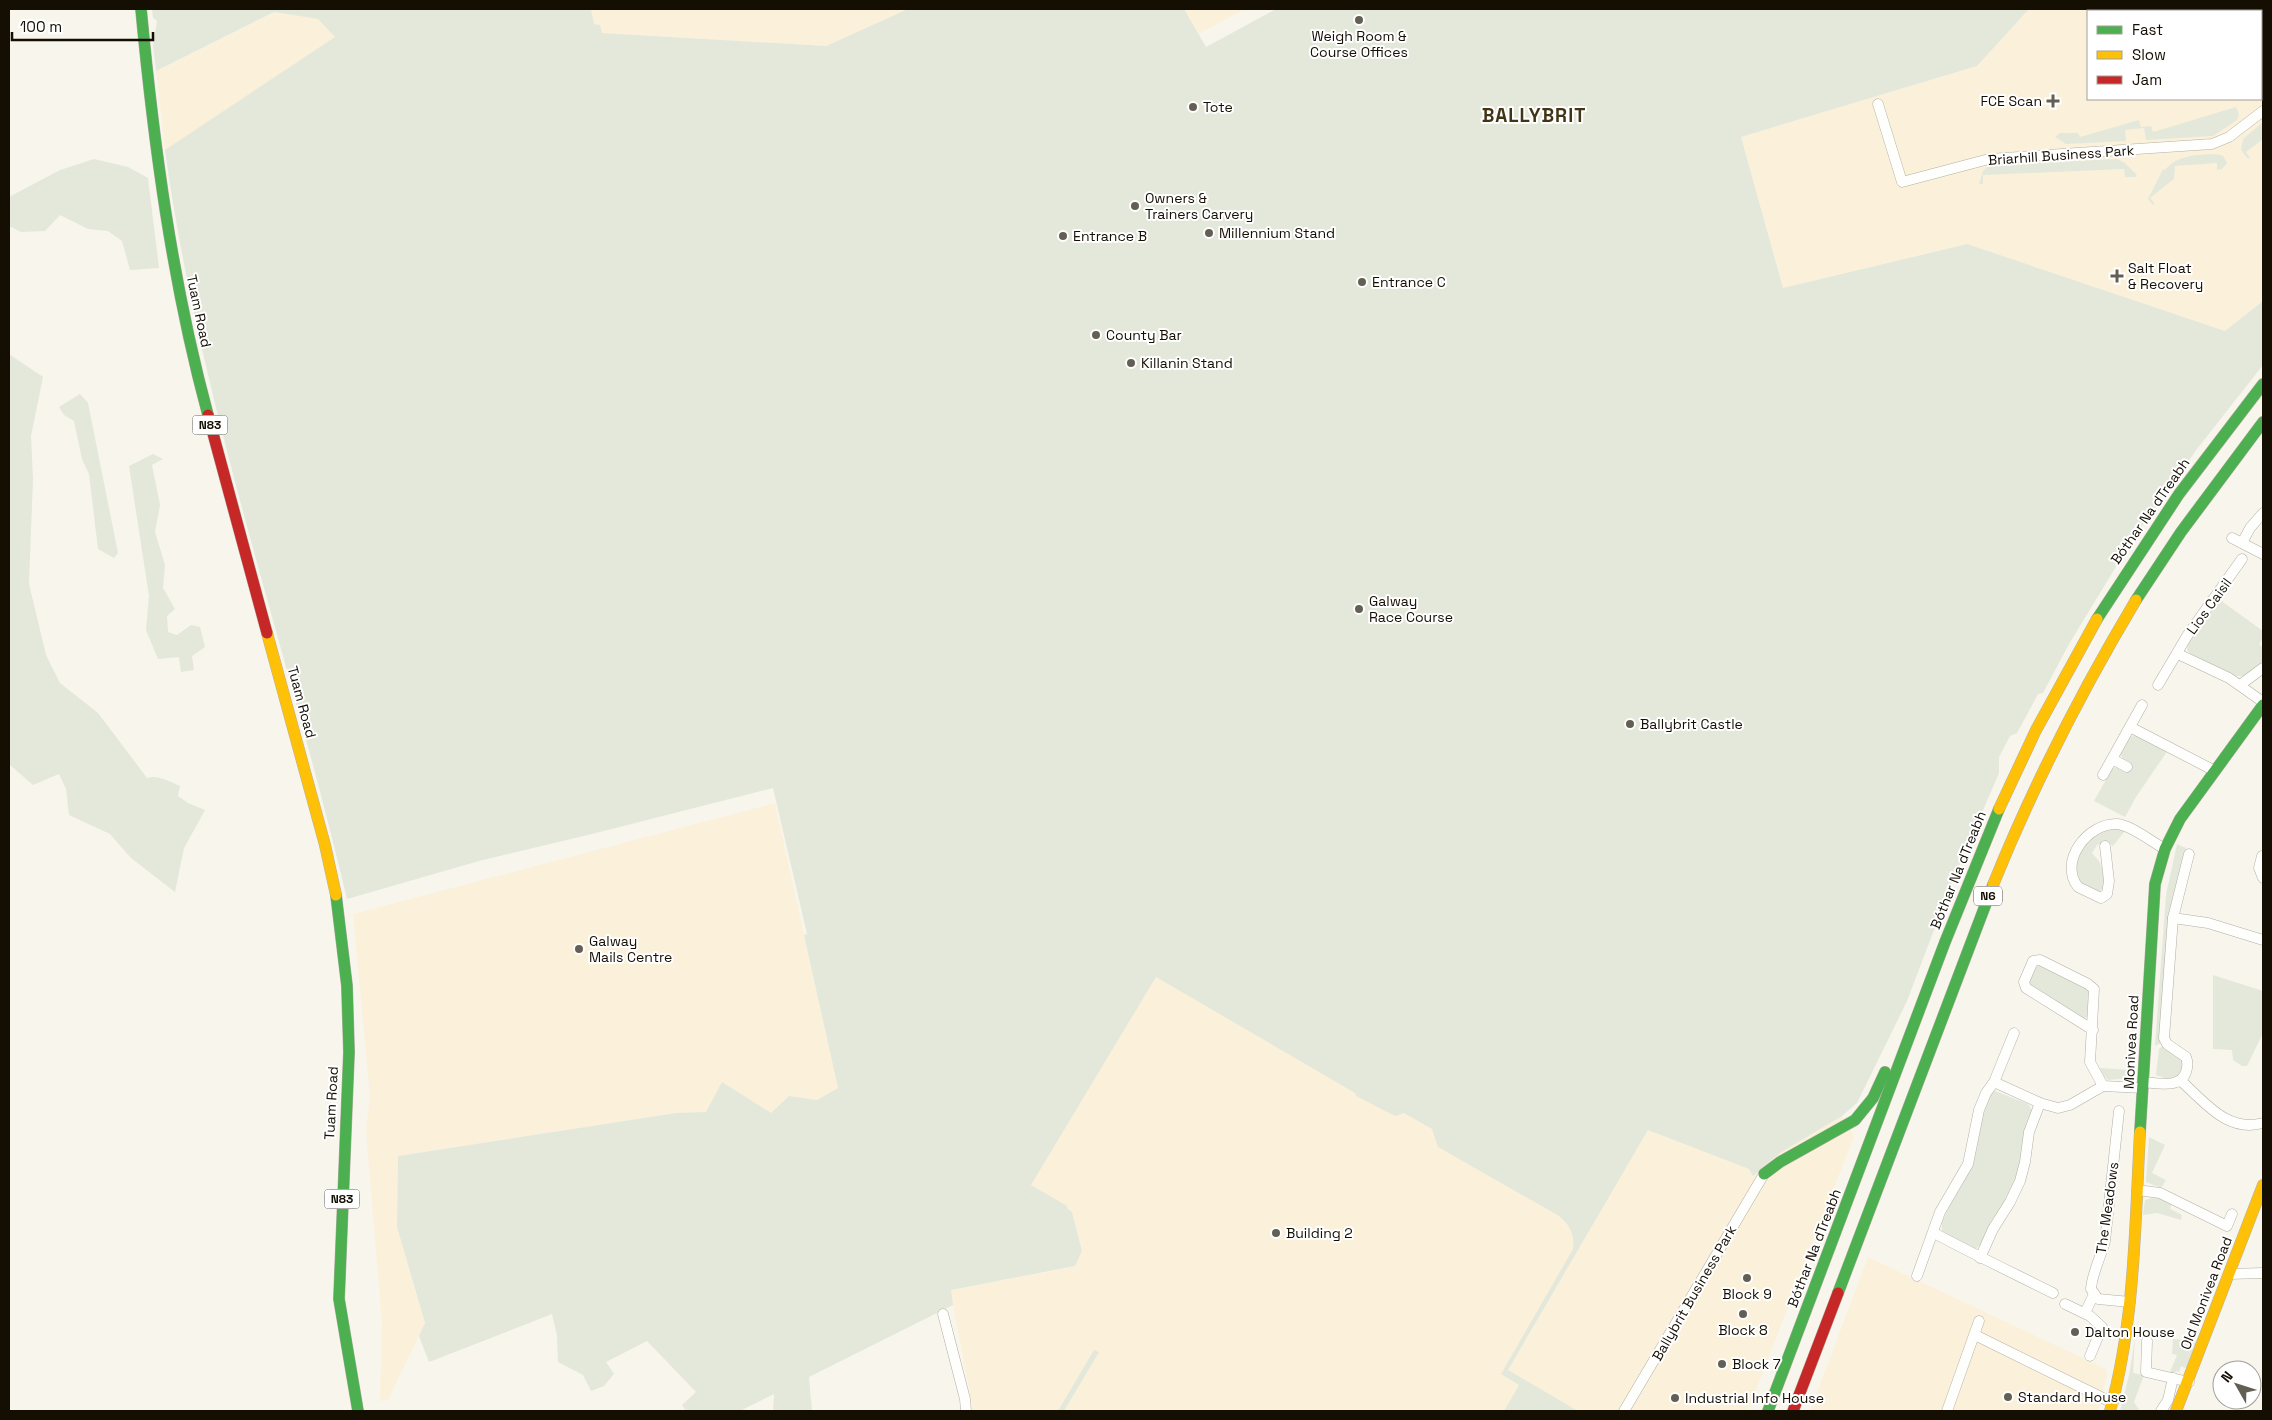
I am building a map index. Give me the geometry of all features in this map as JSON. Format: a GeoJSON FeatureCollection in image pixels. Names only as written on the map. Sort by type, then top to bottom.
{"type":"FeatureCollection","features":[{"type":"Feature","properties":{"kind":"main road","name":"Tuam Road"},"geometry":{"type":"LineString","coordinates":[[141,9],[150,104],[163,198],[177,280],[196,371],[325,844],[339,908],[347,986],[349,1052],[339,1299],[358,1411]]}},
{"type":"Feature","properties":{"kind":"main road","name":"Bóthar Na dTreabh"},"geometry":{"type":"LineString","coordinates":[[1768,1411],[1986,838],[2056,692],[2109,598],[2163,515],[2263,384]]}},
{"type":"Feature","properties":{"kind":"main road","name":"N6"},"geometry":{"type":"LineString","coordinates":[[1793,1411],[1988,896],[2048,756],[2102,656],[2157,565],[2263,422]]}},
{"type":"Feature","properties":{"kind":"main road","name":"Monivea Road"},"geometry":{"type":"LineString","coordinates":[[2111,1407],[2121,1371],[2130,1302],[2155,884],[2165,849],[2180,820],[2263,704]]}},
{"type":"Feature","properties":{"kind":"main road"},"geometry":{"type":"LineString","coordinates":[[1764,1174],[1780,1162],[1842,1129],[1864,1111],[1873,1098],[1905,1025],[1924,997]]}},
{"type":"Feature","properties":{"kind":"main road","name":"Old Monivea Road"},"geometry":{"type":"LineString","coordinates":[[2176,1411],[2189,1382],[2263,1185]]}},
{"type":"Feature","properties":{"kind":"street","name":"Briarhill Business Park"},"geometry":{"type":"LineString","coordinates":[[1878,104],[1902,182],[1989,158],[2212,144],[2229,138],[2263,111]]}},
{"type":"Feature","properties":{"kind":"street"},"geometry":{"type":"LineString","coordinates":[[2263,514],[2237,540],[2263,554]]}},
{"type":"Feature","properties":{"kind":"street","name":"Lios Caisil"},"geometry":{"type":"LineString","coordinates":[[2158,685],[2187,636],[2242,559]]}},
{"type":"Feature","properties":{"kind":"street"},"geometry":{"type":"LineString","coordinates":[[2178,654],[2240,685],[2263,704]]}},
{"type":"Feature","properties":{"kind":"street"},"geometry":{"type":"LineString","coordinates":[[2240,685],[2263,668]]}},
{"type":"Feature","properties":{"kind":"street"},"geometry":{"type":"LineString","coordinates":[[2103,775],[2142,705]]}},
{"type":"Feature","properties":{"kind":"street"},"geometry":{"type":"LineString","coordinates":[[2130,727],[2215,771]]}},
{"type":"Feature","properties":{"kind":"street"},"geometry":{"type":"LineString","coordinates":[[2112,759],[2127,767]]}},
{"type":"Feature","properties":{"kind":"street"},"geometry":{"type":"LineString","coordinates":[[2105,846],[2110,887],[2107,894],[2101,898],[2078,887],[2074,877],[2075,854],[2083,840],[2092,832],[2105,825],[2121,825],[2165,849]]}},
{"type":"Feature","properties":{"kind":"street"},"geometry":{"type":"LineString","coordinates":[[1994,1082],[2055,1108],[2066,1107],[2103,1086],[2143,1085],[2181,1081],[2187,1071],[2188,1061],[2184,1055],[2167,1044],[2164,1038],[2173,918],[2189,854]]}},
{"type":"Feature","properties":{"kind":"street"},"geometry":{"type":"LineString","coordinates":[[2262,856],[2259,868],[2263,878]]}},
{"type":"Feature","properties":{"kind":"street"},"geometry":{"type":"LineString","coordinates":[[2173,918],[2208,923],[2263,940]]}},
{"type":"Feature","properties":{"kind":"street"},"geometry":{"type":"LineString","coordinates":[[2092,1030],[2026,988],[2024,982],[2032,962],[2040,960],[2093,987],[2095,995],[2091,1066],[2103,1086]]}},
{"type":"Feature","properties":{"kind":"street"},"geometry":{"type":"LineString","coordinates":[[1917,1276],[1940,1212],[1968,1164],[1979,1110],[1986,1093],[1994,1082],[2014,1033]]}},
{"type":"Feature","properties":{"kind":"street"},"geometry":{"type":"LineString","coordinates":[[2181,1081],[2225,1120],[2246,1125],[2263,1123]]}},
{"type":"Feature","properties":{"kind":"street"},"geometry":{"type":"LineString","coordinates":[[1980,1258],[1992,1229],[2010,1202],[2020,1182],[2029,1132],[2040,1103]]}},
{"type":"Feature","properties":{"kind":"street","name":"The Meadows"},"geometry":{"type":"LineString","coordinates":[[2094,1294],[2091,1289],[2091,1282],[2102,1256],[2105,1241],[2119,1111]]}},
{"type":"Feature","properties":{"kind":"street","name":"Ballybrit Business Park"},"geometry":{"type":"LineString","coordinates":[[1624,1411],[1764,1174]]}},
{"type":"Feature","properties":{"kind":"street"},"geometry":{"type":"LineString","coordinates":[[2137,1190],[2160,1193],[2227,1226],[2232,1214]]}},
{"type":"Feature","properties":{"kind":"street"},"geometry":{"type":"LineString","coordinates":[[1934,1233],[1980,1258],[2014,1272],[2054,1293]]}},
{"type":"Feature","properties":{"kind":"street"},"geometry":{"type":"LineString","coordinates":[[2228,1274],[2263,1273]]}},
{"type":"Feature","properties":{"kind":"street"},"geometry":{"type":"LineString","coordinates":[[2085,1313],[2094,1294],[2098,1299],[2107,1301],[2130,1302]]}},
{"type":"Feature","properties":{"kind":"street"},"geometry":{"type":"LineString","coordinates":[[2065,1304],[2085,1313],[2102,1327],[2090,1356]]}},
{"type":"Feature","properties":{"kind":"street"},"geometry":{"type":"LineString","coordinates":[[943,1314],[965,1398],[966,1411]]}},
{"type":"Feature","properties":{"kind":"street"},"geometry":{"type":"LineString","coordinates":[[1947,1411],[1980,1321]]}},
{"type":"Feature","properties":{"kind":"street"},"geometry":{"type":"LineString","coordinates":[[1975,1335],[2111,1407]]}},
{"type":"Feature","properties":{"kind":"street"},"geometry":{"type":"LineString","coordinates":[[2147,1341],[2146,1372],[2189,1382]]}},
{"type":"Feature","properties":{"kind":"street"},"geometry":{"type":"LineString","coordinates":[[2161,1411],[2168,1400],[2173,1378]]}},
{"type":"Feature","properties":{"kind":"shaded area","name":"Galway Race Course"},"geometry":{"type":"Polygon","coordinates":[[[152,9],[591,9],[594,24],[600,25],[602,33],[826,46],[908,9],[1184,9],[1206,47],[1276,9],[2029,9],[1977,66],[1741,137],[1783,288],[1967,244],[2225,331],[2263,301],[2263,365],[2197,449],[2131,542],[2069,644],[2043,693],[2038,694],[2017,733],[2010,736],[1999,757],[1999,773],[1953,880],[1907,1001],[1857,1103],[1842,1116],[1780,1153],[1753,1176],[1749,1169],[1648,1130],[1508,1370],[1578,1411],[1504,1411],[1519,1385],[1501,1374],[1573,1249],[1572,1235],[1563,1219],[1438,1147],[1432,1129],[1404,1113],[1395,1116],[1356,1096],[1355,1093],[1156,977],[1031,1185],[1067,1206],[1072,1212],[1082,1251],[1075,1266],[951,1290],[953,1305],[809,1377],[812,1411],[773,1411],[774,1394],[740,1411],[686,1411],[682,1405],[696,1392],[647,1341],[606,1362],[614,1374],[604,1386],[591,1391],[583,1375],[558,1362],[557,1336],[552,1314],[429,1362],[419,1336],[425,1323],[397,1227],[398,1156],[676,1113],[706,1112],[722,1082],[771,1113],[789,1096],[817,1100],[838,1088],[804,935],[807,934],[773,788],[479,861],[347,899],[324,805],[222,433],[180,245],[165,150],[335,37],[318,19],[274,12],[156,71],[153,45],[157,21],[153,18],[152,9]]]}},
{"type":"Feature","properties":{"kind":"shaded area"},"geometry":{"type":"Polygon","coordinates":[[[591,9],[908,9],[826,46],[601,33],[594,24],[591,9]]]}},
{"type":"Feature","properties":{"kind":"shaded area"},"geometry":{"type":"Polygon","coordinates":[[[1184,9],[1245,9],[1198,34],[1184,9]]]}},
{"type":"Feature","properties":{"kind":"shaded area"},"geometry":{"type":"Polygon","coordinates":[[[2029,9],[2148,9],[2087,10],[2087,100],[2262,100],[2262,10],[2165,10],[2263,9],[2263,347],[2245,338],[1967,244],[1783,288],[1741,137],[1977,66],[2029,9]]]}},
{"type":"Feature","properties":{"kind":"shaded area"},"geometry":{"type":"Polygon","coordinates":[[[274,12],[318,19],[336,37],[165,150],[156,71],[274,12]]]}},
{"type":"Feature","properties":{"kind":"shaded area"},"geometry":{"type":"Polygon","coordinates":[[[2236,107],[2239,114],[2237,120],[2213,136],[2146,140],[2144,128],[2125,130],[2126,141],[2066,144],[2055,137],[2060,133],[2078,133],[2080,137],[2139,120],[2141,127],[2151,126],[2153,132],[2236,107]]]}},
{"type":"Feature","properties":{"kind":"shaded area"},"geometry":{"type":"Polygon","coordinates":[[[2263,122],[2263,139],[2246,152],[2250,158],[2248,159],[2241,150],[2243,139],[2263,122]]]}},
{"type":"Feature","properties":{"kind":"shaded area"},"geometry":{"type":"Polygon","coordinates":[[[2216,154],[2223,156],[2227,163],[2222,169],[2217,170],[2217,163],[2175,166],[2174,179],[2150,198],[2155,204],[2153,205],[2148,199],[2163,169],[2165,170],[2182,158],[2216,154]]]}},
{"type":"Feature","properties":{"kind":"shaded area"},"geometry":{"type":"Polygon","coordinates":[[[94,159],[128,167],[148,178],[159,268],[130,270],[122,241],[108,231],[88,229],[60,215],[45,231],[21,232],[9,226],[9,197],[60,170],[94,159]]]}},
{"type":"Feature","properties":{"kind":"shaded area"},"geometry":{"type":"Polygon","coordinates":[[[2117,159],[2125,163],[2137,175],[2135,177],[2125,177],[2124,169],[1983,175],[1983,184],[1979,184],[1983,171],[1990,165],[2117,159]]]}},
{"type":"Feature","properties":{"kind":"shaded area"},"geometry":{"type":"Polygon","coordinates":[[[9,354],[43,377],[31,436],[33,479],[29,584],[46,655],[60,683],[98,713],[147,778],[159,778],[180,786],[178,796],[188,803],[205,810],[184,848],[175,892],[131,858],[110,834],[69,815],[66,789],[59,774],[33,785],[9,764],[9,354]]]}},
{"type":"Feature","properties":{"kind":"shaded area"},"geometry":{"type":"Polygon","coordinates":[[[80,394],[88,403],[118,553],[114,558],[98,549],[89,474],[82,459],[74,421],[64,415],[59,407],[80,394]]]}},
{"type":"Feature","properties":{"kind":"shaded area"},"geometry":{"type":"Polygon","coordinates":[[[153,454],[163,459],[152,465],[160,505],[155,532],[165,565],[163,588],[175,609],[167,616],[168,632],[177,635],[191,625],[200,627],[205,647],[192,656],[194,670],[181,672],[179,657],[158,659],[146,630],[149,596],[129,466],[153,454]]]}},
{"type":"Feature","properties":{"kind":"shaded area"},"geometry":{"type":"Polygon","coordinates":[[[2220,600],[2263,631],[2263,638],[2259,644],[2263,648],[2263,664],[2243,676],[2235,676],[2191,654],[2187,650],[2188,644],[2220,600]]]}},
{"type":"Feature","properties":{"kind":"shaded area"},"geometry":{"type":"Polygon","coordinates":[[[2134,735],[2168,750],[2136,797],[2125,817],[2094,801],[2112,769],[2116,767],[2127,771],[2131,763],[2123,759],[2120,754],[2128,739],[2134,735]]]}},
{"type":"Feature","properties":{"kind":"shaded area"},"geometry":{"type":"Polygon","coordinates":[[[775,803],[838,1088],[817,1100],[789,1096],[771,1113],[676,1113],[398,1156],[397,1227],[425,1324],[388,1400],[380,1401],[382,1323],[366,1131],[370,1096],[353,914],[775,803]]]}},
{"type":"Feature","properties":{"kind":"shaded area"},"geometry":{"type":"Polygon","coordinates":[[[2117,829],[2125,831],[2113,846],[2107,843],[2099,844],[2092,853],[2099,861],[2104,873],[2104,887],[2099,892],[2080,883],[2076,873],[2076,864],[2084,847],[2091,840],[2108,831],[2117,829]]]}},
{"type":"Feature","properties":{"kind":"shaded area"},"geometry":{"type":"Polygon","coordinates":[[[2177,844],[2186,848],[2169,913],[2161,1043],[2155,1046],[2166,895],[2177,844]]]}},
{"type":"Feature","properties":{"kind":"shaded area"},"geometry":{"type":"Polygon","coordinates":[[[1018,879],[1749,1169],[1753,1176],[1780,1153],[1842,1116],[1854,1136],[1748,1411],[972,1411],[950,1290],[1068,1268],[1082,1251],[1072,1212],[1069,1209],[1007,1219],[1018,879]]]}},
{"type":"Feature","properties":{"kind":"shaded area"},"geometry":{"type":"Polygon","coordinates":[[[2038,963],[2089,989],[2088,1016],[2084,1019],[2028,986],[2034,965],[2038,963]]]}},
{"type":"Feature","properties":{"kind":"shaded area"},"geometry":{"type":"Polygon","coordinates":[[[2213,975],[2263,991],[2263,1033],[2247,1066],[2242,1066],[2233,1060],[2232,1050],[2213,1049],[2213,975]]]}},
{"type":"Feature","properties":{"kind":"shaded area"},"geometry":{"type":"Polygon","coordinates":[[[2163,1046],[2180,1057],[2183,1062],[2180,1076],[2170,1080],[2156,1075],[2159,1049],[2163,1046]]]}},
{"type":"Feature","properties":{"kind":"shaded area"},"geometry":{"type":"Polygon","coordinates":[[[2100,1068],[2130,1070],[2130,1078],[2108,1080],[2100,1068]]]}},
{"type":"Feature","properties":{"kind":"shaded area"},"geometry":{"type":"Polygon","coordinates":[[[1995,1091],[2028,1104],[2032,1110],[2026,1123],[2021,1160],[2015,1181],[2002,1206],[1991,1221],[1981,1244],[1972,1249],[1942,1232],[1942,1222],[1971,1167],[1977,1148],[1986,1101],[1995,1091]]]}},
{"type":"Feature","properties":{"kind":"shaded area"},"geometry":{"type":"Polygon","coordinates":[[[2149,1137],[2165,1145],[2152,1173],[2166,1180],[2161,1188],[2146,1182],[2149,1137]]]}},
{"type":"Feature","properties":{"kind":"shaded area"},"geometry":{"type":"Polygon","coordinates":[[[2159,1196],[2172,1203],[2170,1209],[2182,1215],[2181,1220],[2157,1213],[2143,1215],[2145,1200],[2159,1196]]]}},
{"type":"Feature","properties":{"kind":"shaded area"},"geometry":{"type":"Polygon","coordinates":[[[1868,1257],[2106,1369],[2107,1376],[2098,1411],[1810,1411],[1868,1257]]]}},
{"type":"Feature","properties":{"kind":"shaded area"},"geometry":{"type":"Polygon","coordinates":[[[2135,1337],[2133,1373],[2144,1375],[2134,1402],[2139,1410],[2120,1411],[2130,1371],[2135,1337]]]}},
{"type":"Feature","properties":{"kind":"shaded area"},"geometry":{"type":"Polygon","coordinates":[[[2173,1339],[2197,1341],[2188,1369],[2181,1366],[2179,1372],[2176,1371],[2175,1373],[2170,1372],[2177,1355],[2172,1354],[2173,1339]]]}},
{"type":"Feature","properties":{"kind":"shaded area"},"geometry":{"type":"Polygon","coordinates":[[[1094,1350],[1099,1352],[1064,1411],[1058,1411],[1094,1350]]]}},
{"type":"Feature","properties":{"kind":"traffic: fast"},"geometry":{"type":"LineString","coordinates":[[141,9],[158,163],[174,264],[195,365],[208,415]]}},
{"type":"Feature","properties":{"kind":"traffic: fast"},"geometry":{"type":"LineString","coordinates":[[2097,619],[2179,494],[2263,384]]}},
{"type":"Feature","properties":{"kind":"traffic: fast"},"geometry":{"type":"LineString","coordinates":[[2136,600],[2181,532],[2263,422]]}},
{"type":"Feature","properties":{"kind":"traffic: fast"},"geometry":{"type":"LineString","coordinates":[[2140,1132],[2155,884],[2165,849],[2180,819],[2263,705]]}},
{"type":"Feature","properties":{"kind":"traffic: fast"},"geometry":{"type":"LineString","coordinates":[[1768,1411],[1945,942],[1999,809]]}},
{"type":"Feature","properties":{"kind":"traffic: fast"},"geometry":{"type":"LineString","coordinates":[[1838,1293],[1993,885]]}},
{"type":"Feature","properties":{"kind":"traffic: fast"},"geometry":{"type":"LineString","coordinates":[[336,895],[347,986],[349,1052],[339,1299],[358,1411]]}},
{"type":"Feature","properties":{"kind":"traffic: fast"},"geometry":{"type":"LineString","coordinates":[[1764,1174],[1780,1162],[1855,1120],[1873,1098],[1885,1072]]}},
{"type":"Feature","properties":{"kind":"traffic: slow"},"geometry":{"type":"LineString","coordinates":[[1993,885],[2024,812],[2059,740],[2096,669],[2136,600]]}},
{"type":"Feature","properties":{"kind":"traffic: slow"},"geometry":{"type":"LineString","coordinates":[[1999,809],[2036,730],[2097,619]]}},
{"type":"Feature","properties":{"kind":"traffic: slow"},"geometry":{"type":"LineString","coordinates":[[267,633],[325,845],[336,895]]}},
{"type":"Feature","properties":{"kind":"traffic: slow"},"geometry":{"type":"LineString","coordinates":[[2110,1411],[2125,1343],[2129,1308],[2135,1237],[2140,1132]]}},
{"type":"Feature","properties":{"kind":"traffic: slow"},"geometry":{"type":"LineString","coordinates":[[2176,1411],[2263,1185]]}},
{"type":"Feature","properties":{"kind":"traffic: jam"},"geometry":{"type":"LineString","coordinates":[[208,415],[267,633]]}},
{"type":"Feature","properties":{"kind":"traffic: jam"},"geometry":{"type":"LineString","coordinates":[[1793,1411],[1838,1293]]}},
{"type":"Feature","properties":{"kind":"place","name":"Weigh Room & Course Offices"},"geometry":{"type":"Point","coordinates":[1359,20]}},
{"type":"Feature","properties":{"kind":"place","name":"FCE Scan"},"geometry":{"type":"Point","coordinates":[2053,101]}},
{"type":"Feature","properties":{"kind":"place","name":"Tote"},"geometry":{"type":"Point","coordinates":[1193,107]}},
{"type":"Feature","properties":{"kind":"place","name":"Owners & Trainers Carvery"},"geometry":{"type":"Point","coordinates":[1135,206]}},
{"type":"Feature","properties":{"kind":"place","name":"Millennium Stand"},"geometry":{"type":"Point","coordinates":[1209,233]}},
{"type":"Feature","properties":{"kind":"place","name":"Entrance B"},"geometry":{"type":"Point","coordinates":[1063,236]}},
{"type":"Feature","properties":{"kind":"place","name":"Salt Float & Recovery"},"geometry":{"type":"Point","coordinates":[2117,276]}},
{"type":"Feature","properties":{"kind":"place","name":"Entrance C"},"geometry":{"type":"Point","coordinates":[1362,282]}},
{"type":"Feature","properties":{"kind":"place","name":"County Bar"},"geometry":{"type":"Point","coordinates":[1096,335]}},
{"type":"Feature","properties":{"kind":"place","name":"Killanin Stand"},"geometry":{"type":"Point","coordinates":[1131,363]}},
{"type":"Feature","properties":{"kind":"place","name":"Galway Race Course"},"geometry":{"type":"Point","coordinates":[1359,609]}},
{"type":"Feature","properties":{"kind":"place","name":"Ballybrit Castle"},"geometry":{"type":"Point","coordinates":[1630,724]}},
{"type":"Feature","properties":{"kind":"place","name":"Galway Mails Centre"},"geometry":{"type":"Point","coordinates":[579,949]}},
{"type":"Feature","properties":{"kind":"place","name":"Building 2"},"geometry":{"type":"Point","coordinates":[1276,1233]}},
{"type":"Feature","properties":{"kind":"place","name":"Block 9"},"geometry":{"type":"Point","coordinates":[1747,1278]}},
{"type":"Feature","properties":{"kind":"place","name":"Block 8"},"geometry":{"type":"Point","coordinates":[1743,1314]}},
{"type":"Feature","properties":{"kind":"place","name":"Dalton House"},"geometry":{"type":"Point","coordinates":[2075,1332]}},
{"type":"Feature","properties":{"kind":"place","name":"Block 7"},"geometry":{"type":"Point","coordinates":[1722,1364]}},
{"type":"Feature","properties":{"kind":"place","name":"Standard House"},"geometry":{"type":"Point","coordinates":[2008,1397]}},
{"type":"Feature","properties":{"kind":"place","name":"Industrial Info House"},"geometry":{"type":"Point","coordinates":[1675,1398]}},
{"type":"Feature","properties":{"kind":"district","name":"BALLYBRIT"},"geometry":{"type":"Point","coordinates":[1534,115]}}]}
